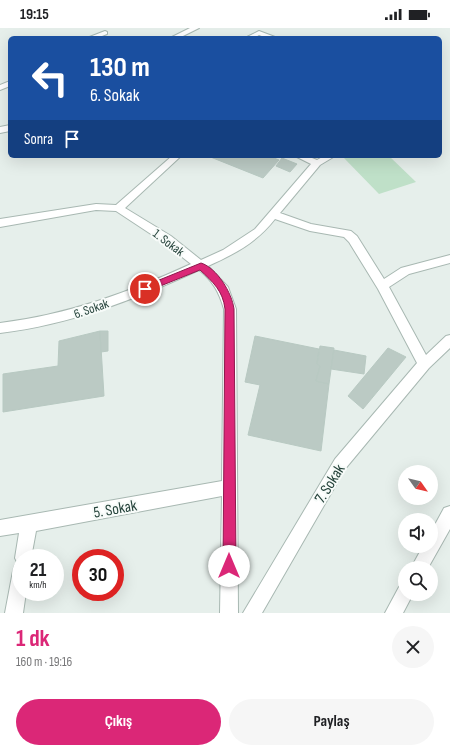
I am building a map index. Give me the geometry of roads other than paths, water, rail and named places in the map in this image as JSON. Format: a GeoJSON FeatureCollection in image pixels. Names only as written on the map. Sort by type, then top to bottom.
{"type":"FeatureCollection","features":[{"type":"Feature","properties":{"kind":"street"},"geometry":{"type":"LineString","coordinates":[[178,36],[196,28]]}},
{"type":"Feature","properties":{"kind":"street"},"geometry":{"type":"LineString","coordinates":[[96,36],[105,33]]}},
{"type":"Feature","properties":{"kind":"street"},"geometry":{"type":"LineString","coordinates":[[252,36],[259,33],[267,36]]}},
{"type":"Feature","properties":{"kind":"street"},"geometry":{"type":"LineString","coordinates":[[118,208],[175,158]]}},
{"type":"Feature","properties":{"kind":"street"},"geometry":{"type":"LineString","coordinates":[[304,158],[317,163],[327,158]]}},
{"type":"Feature","properties":{"kind":"street","name":"6. Sokak"},"geometry":{"type":"LineString","coordinates":[[0,328],[26,325],[71,315],[131,294],[201,266],[249,240],[274,215],[317,163]]}},
{"type":"Feature","properties":{"kind":"street","name":"1. Sokak"},"geometry":{"type":"LineString","coordinates":[[0,223],[96,207],[118,208],[151,228],[201,266],[224,290],[228,298],[230,309],[229,613]]}},
{"type":"Feature","properties":{"kind":"street"},"geometry":{"type":"LineString","coordinates":[[274,215],[310,227],[347,234],[353,239],[382,286],[424,364]]}},
{"type":"Feature","properties":{"kind":"street"},"geometry":{"type":"LineString","coordinates":[[382,286],[405,271],[450,259]]}},
{"type":"Feature","properties":{"kind":"street","name":"7. Sokak"},"geometry":{"type":"LineString","coordinates":[[252,613],[340,464],[424,364],[450,340]]}},
{"type":"Feature","properties":{"kind":"street","name":"5. Sokak"},"geometry":{"type":"LineString","coordinates":[[0,528],[229,487]]}},
{"type":"Feature","properties":{"kind":"street"},"geometry":{"type":"LineString","coordinates":[[423,561],[450,514]]}},
{"type":"Feature","properties":{"kind":"street"},"geometry":{"type":"LineString","coordinates":[[25,549],[29,524]]}},
{"type":"Feature","properties":{"kind":"street"},"geometry":{"type":"LineString","coordinates":[[14,613],[16,601]]}},
{"type":"Feature","properties":{"kind":"street"},"geometry":{"type":"LineString","coordinates":[[394,613],[401,601]]}}]}
